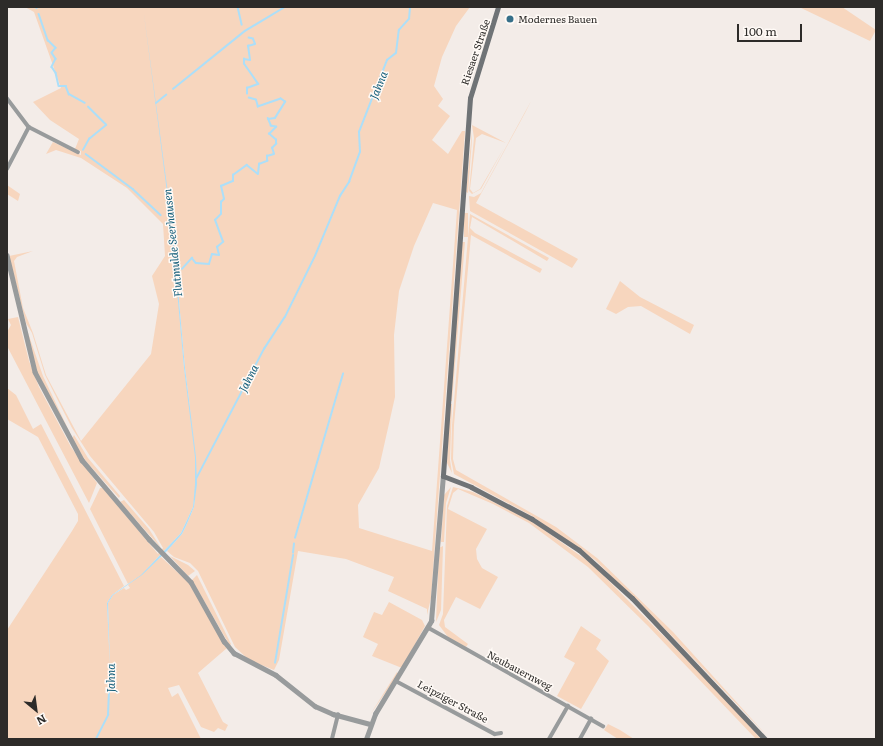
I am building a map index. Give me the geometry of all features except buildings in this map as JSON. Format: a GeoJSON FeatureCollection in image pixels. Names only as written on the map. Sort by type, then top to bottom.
{"type":"FeatureCollection","features":[{"type":"Feature","properties":{"kind":"main road","name":"Riesaer Straße"},"geometry":{"type":"LineString","coordinates":[[443,476],[471,91],[498,7]]}},
{"type":"Feature","properties":{"kind":"main road"},"geometry":{"type":"LineString","coordinates":[[443,476],[471,487],[532,519],[594,563],[632,598],[765,739]]}},
{"type":"Feature","properties":{"kind":"street"},"geometry":{"type":"LineString","coordinates":[[7,98],[29,127],[78,152]]}},
{"type":"Feature","properties":{"kind":"street"},"geometry":{"type":"LineString","coordinates":[[7,169],[29,127]]}},
{"type":"Feature","properties":{"kind":"street"},"geometry":{"type":"LineString","coordinates":[[7,255],[18,310],[35,372],[71,444],[98,480],[194,586],[230,650],[248,662],[276,675],[316,706],[338,715],[371,724]]}},
{"type":"Feature","properties":{"kind":"street"},"geometry":{"type":"LineString","coordinates":[[366,739],[371,724],[429,628],[435,588],[443,476]]}},
{"type":"Feature","properties":{"kind":"street","name":"Neubauernweg"},"geometry":{"type":"LineString","coordinates":[[429,628],[603,726]]}},
{"type":"Feature","properties":{"kind":"street","name":"Leipziger Straße"},"geometry":{"type":"LineString","coordinates":[[396,681],[495,734],[501,733]]}},
{"type":"Feature","properties":{"kind":"street"},"geometry":{"type":"LineString","coordinates":[[549,739],[568,706]]}},
{"type":"Feature","properties":{"kind":"street"},"geometry":{"type":"LineString","coordinates":[[332,739],[338,715]]}},
{"type":"Feature","properties":{"kind":"street"},"geometry":{"type":"LineString","coordinates":[[580,739],[591,719]]}},
{"type":"Feature","properties":{"kind":"shaded area"},"geometry":{"type":"Polygon","coordinates":[[[25,7],[470,7],[456,26],[442,57],[434,86],[443,99],[438,106],[450,116],[432,140],[448,154],[462,131],[465,131],[431,598],[427,615],[427,609],[388,591],[394,577],[346,559],[298,551],[279,660],[274,670],[249,660],[235,647],[198,571],[190,563],[174,557],[167,551],[182,534],[186,526],[194,507],[196,484],[193,507],[181,533],[141,575],[128,584],[90,509],[100,488],[103,488],[158,554],[163,548],[154,532],[90,456],[72,428],[45,375],[32,333],[26,323],[9,256],[33,251],[17,257],[14,261],[23,308],[33,333],[46,375],[81,441],[151,354],[159,304],[152,276],[165,256],[163,224],[127,188],[81,158],[56,150],[46,154],[53,142],[81,155],[81,151],[75,149],[79,139],[50,120],[33,102],[61,88],[34,12],[25,7]],[[433,203],[414,246],[399,291],[394,335],[395,397],[379,468],[358,505],[359,528],[432,551],[457,210],[433,203]],[[172,223],[184,368],[191,417],[185,368],[172,223]]]}},
{"type":"Feature","properties":{"kind":"shaded area"},"geometry":{"type":"Polygon","coordinates":[[[799,7],[842,7],[876,30],[870,41],[799,7]]]}},
{"type":"Feature","properties":{"kind":"shaded area"},"geometry":{"type":"Polygon","coordinates":[[[531,101],[476,203],[578,259],[572,268],[470,211],[469,196],[474,197],[481,193],[531,101]]]}},
{"type":"Feature","properties":{"kind":"shaded area"},"geometry":{"type":"Polygon","coordinates":[[[472,125],[506,143],[482,134],[476,138],[470,189],[473,193],[480,189],[505,146],[481,189],[472,194],[469,191],[474,138],[472,125]]]}},
{"type":"Feature","properties":{"kind":"shaded area"},"geometry":{"type":"Polygon","coordinates":[[[472,132],[472,139],[468,193],[466,192],[472,132]]]}},
{"type":"Feature","properties":{"kind":"shaded area"},"geometry":{"type":"Polygon","coordinates":[[[7,185],[20,194],[18,201],[7,194],[7,185]]]}},
{"type":"Feature","properties":{"kind":"shaded area"},"geometry":{"type":"Polygon","coordinates":[[[464,213],[468,213],[468,237],[464,237],[464,213]]]}},
{"type":"Feature","properties":{"kind":"shaded area"},"geometry":{"type":"Polygon","coordinates":[[[470,214],[549,258],[547,261],[472,217],[470,228],[475,233],[542,269],[540,273],[471,235],[454,425],[453,459],[456,470],[556,527],[597,558],[673,632],[770,739],[670,634],[595,560],[532,516],[454,474],[451,459],[452,425],[470,214]]]}},
{"type":"Feature","properties":{"kind":"shaded area"},"geometry":{"type":"Polygon","coordinates":[[[462,242],[465,242],[452,401],[450,401],[462,242]]]}},
{"type":"Feature","properties":{"kind":"shaded area"},"geometry":{"type":"Polygon","coordinates":[[[620,281],[640,297],[694,325],[690,334],[641,306],[628,307],[616,314],[606,309],[620,281]]]}},
{"type":"Feature","properties":{"kind":"shaded area"},"geometry":{"type":"Polygon","coordinates":[[[18,317],[29,361],[39,387],[71,447],[97,483],[89,503],[7,346],[7,332],[11,325],[8,319],[18,317]]]}},
{"type":"Feature","properties":{"kind":"shaded area"},"geometry":{"type":"Polygon","coordinates":[[[27,330],[43,376],[70,433],[37,372],[27,330]]]}},
{"type":"Feature","properties":{"kind":"shaded area"},"geometry":{"type":"Polygon","coordinates":[[[7,388],[16,395],[33,429],[41,424],[124,586],[112,595],[107,603],[110,668],[108,603],[113,595],[124,588],[126,590],[130,588],[128,585],[161,557],[189,583],[227,648],[198,673],[223,722],[228,725],[225,731],[218,728],[214,732],[201,727],[179,685],[168,688],[172,697],[178,693],[201,739],[7,739],[7,630],[72,531],[78,521],[78,514],[38,437],[7,419],[7,388]]]}},
{"type":"Feature","properties":{"kind":"shaded area"},"geometry":{"type":"Polygon","coordinates":[[[449,404],[452,404],[450,460],[452,473],[447,463],[449,404]]]}},
{"type":"Feature","properties":{"kind":"shaded area"},"geometry":{"type":"Polygon","coordinates":[[[74,435],[88,458],[120,496],[119,498],[84,459],[72,439],[74,435]]]}},
{"type":"Feature","properties":{"kind":"shaded area"},"geometry":{"type":"Polygon","coordinates":[[[451,487],[446,503],[444,542],[441,542],[444,495],[451,487]]]}},
{"type":"Feature","properties":{"kind":"shaded area"},"geometry":{"type":"Polygon","coordinates":[[[453,487],[473,492],[530,520],[592,564],[724,697],[761,739],[756,739],[648,626],[588,567],[529,523],[493,504],[458,489],[453,493],[448,509],[487,529],[476,549],[477,559],[482,568],[498,577],[480,609],[456,597],[444,620],[445,627],[468,644],[466,647],[448,637],[439,625],[443,614],[447,506],[453,487]]]}},
{"type":"Feature","properties":{"kind":"shaded area"},"geometry":{"type":"Polygon","coordinates":[[[124,500],[149,529],[161,548],[120,502],[124,500]]]}},
{"type":"Feature","properties":{"kind":"shaded area"},"geometry":{"type":"Polygon","coordinates":[[[443,546],[441,610],[436,622],[439,548],[443,546]]]}},
{"type":"Feature","properties":{"kind":"shaded area"},"geometry":{"type":"Polygon","coordinates":[[[170,556],[188,565],[195,571],[188,576],[170,556]]]}},
{"type":"Feature","properties":{"kind":"shaded area"},"geometry":{"type":"Polygon","coordinates":[[[197,575],[231,644],[230,646],[192,580],[197,575]]]}},
{"type":"Feature","properties":{"kind":"shaded area"},"geometry":{"type":"Polygon","coordinates":[[[389,602],[422,620],[425,626],[402,668],[372,656],[378,644],[363,637],[374,612],[382,615],[389,602]]]}},
{"type":"Feature","properties":{"kind":"shaded area"},"geometry":{"type":"Polygon","coordinates":[[[581,626],[601,640],[596,649],[609,661],[581,709],[557,696],[575,663],[564,657],[581,626]]]}},
{"type":"Feature","properties":{"kind":"shaded area"},"geometry":{"type":"Polygon","coordinates":[[[397,672],[398,674],[370,715],[397,672]]]}},
{"type":"Feature","properties":{"kind":"shaded area"},"geometry":{"type":"Polygon","coordinates":[[[608,724],[634,739],[618,739],[604,730],[608,724]]]}},
{"type":"Feature","properties":{"kind":"water"},"geometry":{"type":"Polygon","coordinates":[[[143,7],[172,223],[185,368],[196,457],[197,484],[194,507],[182,534],[142,575],[113,595],[108,603],[110,668],[107,603],[112,595],[141,575],[181,533],[193,507],[195,484],[195,457],[184,368],[171,223],[143,7]]]}},
{"type":"Feature","properties":{"kind":"waterway"},"geometry":{"type":"LineString","coordinates":[[238,7],[242,25]]}},
{"type":"Feature","properties":{"kind":"waterway"},"geometry":{"type":"LineString","coordinates":[[173,89],[245,31],[285,7]]}},
{"type":"Feature","properties":{"kind":"waterway","name":"Jahna"},"geometry":{"type":"LineString","coordinates":[[196,479],[264,349],[285,317],[315,256],[340,196],[349,182],[360,152],[359,132],[387,60],[396,53],[399,30],[409,19],[410,7]]}},
{"type":"Feature","properties":{"kind":"waterway"},"geometry":{"type":"LineString","coordinates":[[39,14],[48,40],[56,48],[52,53],[56,59],[52,67],[56,73],[59,86],[66,86],[69,94],[85,103]]}},
{"type":"Feature","properties":{"kind":"waterway"},"geometry":{"type":"LineString","coordinates":[[247,94],[247,88],[258,84],[244,64],[244,59],[250,60],[248,46],[255,44],[253,39],[249,38]]}},
{"type":"Feature","properties":{"kind":"waterway"},"geometry":{"type":"LineString","coordinates":[[156,103],[166,95]]}},
{"type":"Feature","properties":{"kind":"waterway","name":"Flutmulde Seerhausen"},"geometry":{"type":"LineString","coordinates":[[182,269],[192,258],[196,263],[209,264],[212,254],[219,255],[217,247],[223,242],[215,220],[221,214],[221,202],[224,199],[221,186],[233,181],[233,175],[247,165],[258,174],[259,164],[267,161],[267,156],[274,154],[272,148],[276,144],[276,140],[269,134],[276,127],[271,126],[268,119],[275,118],[285,102],[281,99],[258,107],[256,100],[249,98]]}},
{"type":"Feature","properties":{"kind":"waterway"},"geometry":{"type":"LineString","coordinates":[[83,150],[89,139],[106,125],[88,107]]}},
{"type":"Feature","properties":{"kind":"waterway","name":"Flutmulde Seerhausen"},"geometry":{"type":"LineString","coordinates":[[86,154],[133,189],[161,215]]}},
{"type":"Feature","properties":{"kind":"waterway"},"geometry":{"type":"LineString","coordinates":[[295,538],[343,374]]}},
{"type":"Feature","properties":{"kind":"waterway"},"geometry":{"type":"LineString","coordinates":[[293,553],[294,544]]}},
{"type":"Feature","properties":{"kind":"waterway"},"geometry":{"type":"LineString","coordinates":[[275,663],[293,556]]}},
{"type":"Feature","properties":{"kind":"waterway","name":"Jahna"},"geometry":{"type":"LineString","coordinates":[[96,739],[108,715],[110,667]]}},
{"type":"Feature","properties":{"kind":"place","name":"Modernes Bauen"},"geometry":{"type":"Point","coordinates":[510,19]}}]}
